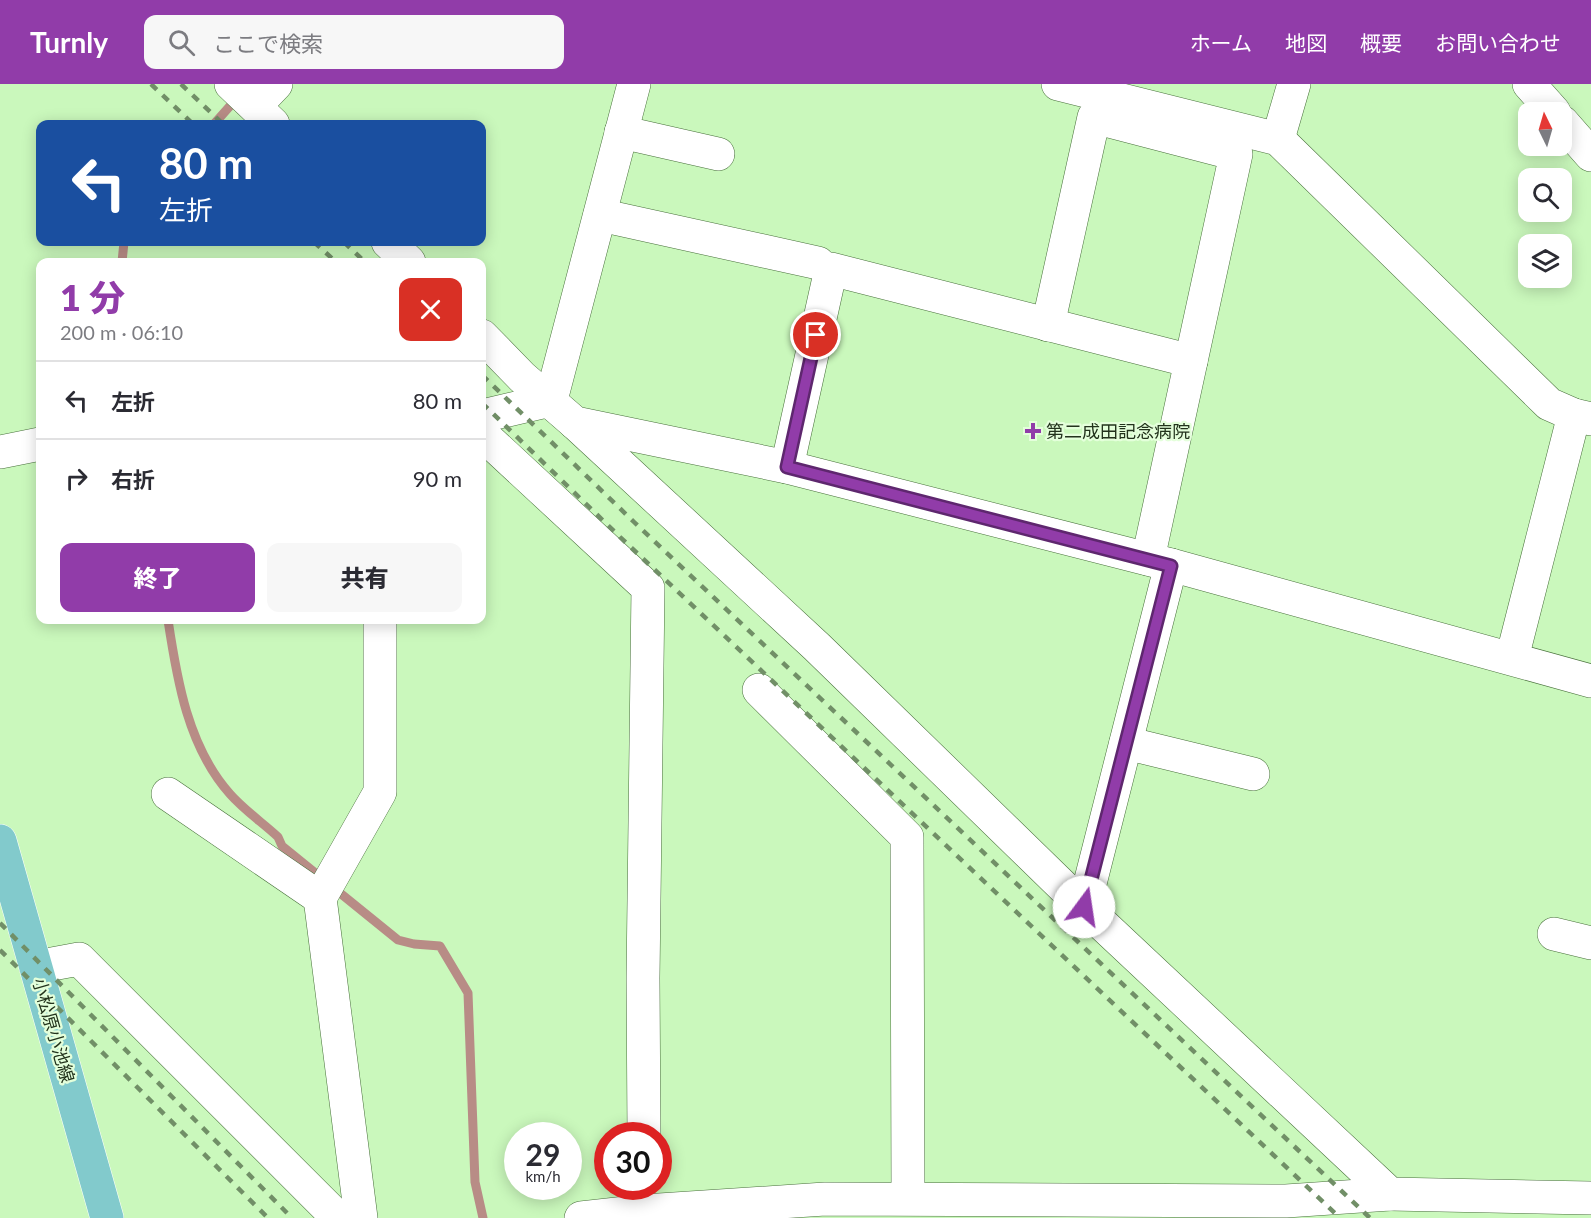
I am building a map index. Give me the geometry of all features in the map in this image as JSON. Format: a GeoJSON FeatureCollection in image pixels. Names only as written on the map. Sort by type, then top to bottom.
{"type":"FeatureCollection","features":[{"type":"Feature","properties":{"kind":"main road","name":"小松原小池線"},"geometry":{"type":"LineString","coordinates":[[0,842],[108,1218]]}},
{"type":"Feature","properties":{"kind":"street"},"geometry":{"type":"LineString","coordinates":[[551,400],[634,84]]}},
{"type":"Feature","properties":{"kind":"street"},"geometry":{"type":"LineString","coordinates":[[1058,84],[1278,139],[1549,404],[1583,417],[1512,658]]}},
{"type":"Feature","properties":{"kind":"street"},"geometry":{"type":"LineString","coordinates":[[1278,139],[1294,84]]}},
{"type":"Feature","properties":{"kind":"street"},"geometry":{"type":"LineString","coordinates":[[1529,84],[1545,102]]}},
{"type":"Feature","properties":{"kind":"street"},"geometry":{"type":"LineString","coordinates":[[1048,325],[1094,117],[1236,154],[1191,362],[1159,562],[1126,743],[1084,907]]}},
{"type":"Feature","properties":{"kind":"street"},"geometry":{"type":"LineString","coordinates":[[621,132],[718,154]]}},
{"type":"Feature","properties":{"kind":"street"},"geometry":{"type":"LineString","coordinates":[[1572,132],[1590,150]]}},
{"type":"Feature","properties":{"kind":"street"},"geometry":{"type":"LineString","coordinates":[[600,215],[818,263]]}},
{"type":"Feature","properties":{"kind":"street"},"geometry":{"type":"LineString","coordinates":[[392,246],[405,258]]}},
{"type":"Feature","properties":{"kind":"street"},"geometry":{"type":"LineString","coordinates":[[787,467],[831,269],[1191,362]]}},
{"type":"Feature","properties":{"kind":"street"},"geometry":{"type":"LineString","coordinates":[[486,340],[522,376],[551,400],[817,647],[1084,907],[1390,1194]]}},
{"type":"Feature","properties":{"kind":"street"},"geometry":{"type":"LineString","coordinates":[[486,415],[551,400]]}},
{"type":"Feature","properties":{"kind":"street"},"geometry":{"type":"LineString","coordinates":[[575,423],[787,467],[1159,562],[1591,681]]}},
{"type":"Feature","properties":{"kind":"street"},"geometry":{"type":"LineString","coordinates":[[486,438],[648,588],[643,978],[644,1122]]}},
{"type":"Feature","properties":{"kind":"street"},"geometry":{"type":"LineString","coordinates":[[0,452],[36,445]]}},
{"type":"Feature","properties":{"kind":"street"},"geometry":{"type":"LineString","coordinates":[[361,1218],[328,885],[380,792],[380,624]]}},
{"type":"Feature","properties":{"kind":"street"},"geometry":{"type":"LineString","coordinates":[[759,690],[907,837],[908,1198]]}},
{"type":"Feature","properties":{"kind":"street"},"geometry":{"type":"LineString","coordinates":[[1126,743],[1253,774]]}},
{"type":"Feature","properties":{"kind":"street"},"geometry":{"type":"LineString","coordinates":[[168,795],[328,885]]}},
{"type":"Feature","properties":{"kind":"street"},"geometry":{"type":"LineString","coordinates":[[1554,934],[1591,943]]}},
{"type":"Feature","properties":{"kind":"street"},"geometry":{"type":"LineString","coordinates":[[36,967],[79,959],[338,1218]]}},
{"type":"Feature","properties":{"kind":"street"},"geometry":{"type":"LineString","coordinates":[[664,1200],[824,1208],[908,1198],[1006,1209],[1286,1201],[1390,1194],[1591,1198]]}},
{"type":"Feature","properties":{"kind":"street"},"geometry":{"type":"LineString","coordinates":[[581,1218],[641,1200]]}},
{"type":"Feature","properties":{"kind":"waterway"},"geometry":{"type":"LineString","coordinates":[[218,120],[238,97]]}},
{"type":"Feature","properties":{"kind":"waterway"},"geometry":{"type":"LineString","coordinates":[[122,258],[124,246]]}},
{"type":"Feature","properties":{"kind":"waterway"},"geometry":{"type":"LineString","coordinates":[[169,624],[180,689],[194,734],[204,755],[230,794],[278,837],[282,846],[398,940],[440,946],[468,993],[475,1182],[483,1218]]}},
{"type":"Feature","properties":{"kind":"railway"},"geometry":{"type":"LineString","coordinates":[[151,84],[189,120]]}},
{"type":"Feature","properties":{"kind":"railway"},"geometry":{"type":"LineString","coordinates":[[181,84],[219,120]]}},
{"type":"Feature","properties":{"kind":"railway"},"geometry":{"type":"LineString","coordinates":[[318,246],[332,258]]}},
{"type":"Feature","properties":{"kind":"railway"},"geometry":{"type":"LineString","coordinates":[[348,246],[361,258]]}},
{"type":"Feature","properties":{"kind":"railway"},"geometry":{"type":"LineString","coordinates":[[486,379],[634,522],[1370,1218]]}},
{"type":"Feature","properties":{"kind":"railway"},"geometry":{"type":"LineString","coordinates":[[486,407],[620,537],[1340,1218]]}},
{"type":"Feature","properties":{"kind":"railway"},"geometry":{"type":"LineString","coordinates":[[0,923],[292,1218]]}},
{"type":"Feature","properties":{"kind":"railway"},"geometry":{"type":"LineString","coordinates":[[0,950],[268,1218]]}},
{"type":"Feature","properties":{"kind":"place","name":"第二成田記念病院"},"geometry":{"type":"Point","coordinates":[1033,431]}},
{"type":"Feature","properties":{"kind":"route"},"geometry":{"type":"LineString","coordinates":[[816,335],[787,467],[1171,566],[1084,907]]}}]}
